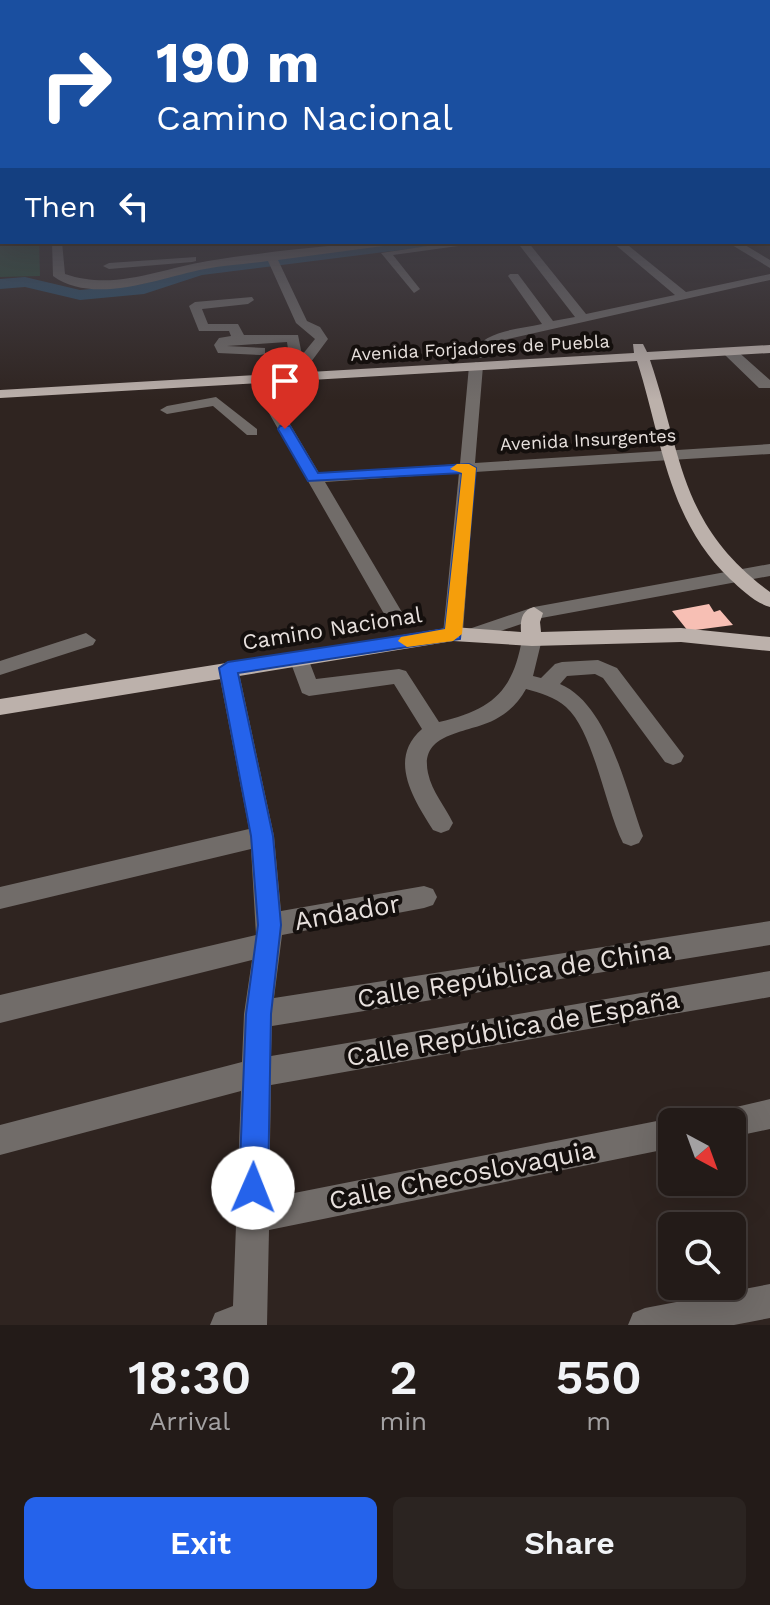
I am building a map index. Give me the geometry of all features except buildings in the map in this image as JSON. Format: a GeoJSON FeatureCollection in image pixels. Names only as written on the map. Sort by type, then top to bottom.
{"type":"FeatureCollection","features":[{"type":"Feature","properties":{"kind":"main road","name":"Avenida Forjadores de Puebla"},"geometry":{"type":"LineString","coordinates":[[0,394],[257,380],[476,361],[640,352],[770,339]]}},
{"type":"Feature","properties":{"kind":"main road","name":"Avenida Forjadores de Puebla"},"geometry":{"type":"LineString","coordinates":[[640,352],[770,349]]}},
{"type":"Feature","properties":{"kind":"main road"},"geometry":{"type":"LineString","coordinates":[[640,352],[668,456],[699,534],[734,575],[770,601]]}},
{"type":"Feature","properties":{"kind":"main road","name":"Avenida Forjadores de Puebla"},"geometry":{"type":"LineString","coordinates":[[0,380],[300,363],[476,361]]}},
{"type":"Feature","properties":{"kind":"main road"},"geometry":{"type":"LineString","coordinates":[[532,639],[530,622],[534,613]]}},
{"type":"Feature","properties":{"kind":"main road","name":"Camino Nacional"},"geometry":{"type":"LineString","coordinates":[[0,707],[228,668],[462,634],[532,639],[681,635],[770,644]]}},
{"type":"Feature","properties":{"kind":"street"},"geometry":{"type":"LineString","coordinates":[[61,277],[79,283],[133,284],[156,277]]}},
{"type":"Feature","properties":{"kind":"street"},"geometry":{"type":"LineString","coordinates":[[280,277],[302,323],[316,330],[322,339]]}},
{"type":"Feature","properties":{"kind":"street"},"geometry":{"type":"LineString","coordinates":[[405,277],[414,289]]}},
{"type":"Feature","properties":{"kind":"street"},"geometry":{"type":"LineString","coordinates":[[515,277],[550,326]]}},
{"type":"Feature","properties":{"kind":"street"},"geometry":{"type":"LineString","coordinates":[[550,277],[583,319]]}},
{"type":"Feature","properties":{"kind":"street"},"geometry":{"type":"LineString","coordinates":[[660,277],[684,296]]}},
{"type":"Feature","properties":{"kind":"street"},"geometry":{"type":"LineString","coordinates":[[770,277],[487,340],[476,361],[462,634],[534,613],[770,570]]}},
{"type":"Feature","properties":{"kind":"street"},"geometry":{"type":"LineString","coordinates":[[249,305],[195,306],[203,328],[234,327],[239,339],[224,341],[220,345],[223,350],[296,348],[300,363]]}},
{"type":"Feature","properties":{"kind":"street"},"geometry":{"type":"LineString","coordinates":[[300,363],[329,331],[329,324]]}},
{"type":"Feature","properties":{"kind":"street"},"geometry":{"type":"LineString","coordinates":[[730,352],[764,385],[770,384]]}},
{"type":"Feature","properties":{"kind":"street"},"geometry":{"type":"LineString","coordinates":[[257,380],[394,614]]}},
{"type":"Feature","properties":{"kind":"street"},"geometry":{"type":"LineString","coordinates":[[194,383],[200,404],[211,418]]}},
{"type":"Feature","properties":{"kind":"street"},"geometry":{"type":"LineString","coordinates":[[167,410],[220,402],[252,432]]}},
{"type":"Feature","properties":{"kind":"street","name":"Avenida Insurgentes"},"geometry":{"type":"LineString","coordinates":[[313,478],[770,449]]}},
{"type":"Feature","properties":{"kind":"street"},"geometry":{"type":"LineString","coordinates":[[532,639],[529,668],[534,684],[576,704],[588,723],[631,836]]}},
{"type":"Feature","properties":{"kind":"street"},"geometry":{"type":"LineString","coordinates":[[0,668],[86,640]]}},
{"type":"Feature","properties":{"kind":"street"},"geometry":{"type":"LineString","coordinates":[[299,658],[309,688],[399,676],[434,731]]}},
{"type":"Feature","properties":{"kind":"street"},"geometry":{"type":"LineString","coordinates":[[441,823],[417,784],[415,752],[420,740],[434,731],[470,724],[562,669],[598,667],[610,673],[673,756]]}},
{"type":"Feature","properties":{"kind":"street"},"geometry":{"type":"LineString","coordinates":[[228,668],[262,836],[269,934],[258,1014],[253,1217],[242,1323]]}},
{"type":"Feature","properties":{"kind":"street"},"geometry":{"type":"LineString","coordinates":[[0,898],[262,836]]}},
{"type":"Feature","properties":{"kind":"street","name":"Andador"},"geometry":{"type":"LineString","coordinates":[[0,1009],[269,934],[424,897]]}},
{"type":"Feature","properties":{"kind":"street","name":"Calle República de China"},"geometry":{"type":"LineString","coordinates":[[258,1014],[770,933]]}},
{"type":"Feature","properties":{"kind":"street","name":"Calle República de España"},"geometry":{"type":"LineString","coordinates":[[0,1140],[256,1073],[770,984]]}},
{"type":"Feature","properties":{"kind":"street"},"geometry":{"type":"LineString","coordinates":[[746,1119],[770,1114]]}},
{"type":"Feature","properties":{"kind":"street","name":"Calle Checoslovaquia"},"geometry":{"type":"LineString","coordinates":[[253,1217],[658,1136]]}},
{"type":"Feature","properties":{"kind":"street"},"geometry":{"type":"LineString","coordinates":[[645,1325],[770,1301]]}},
{"type":"Feature","properties":{"kind":"waterway"},"geometry":{"type":"LineString","coordinates":[[0,284],[25,282],[80,295],[144,289],[182,277]]}},
{"type":"Feature","properties":{"kind":"slow traffic"},"geometry":{"type":"LineString","coordinates":[[407,641],[453,634],[469,468],[457,469]]}},
{"type":"Feature","properties":{"kind":"route"},"geometry":{"type":"LineString","coordinates":[[253,1188],[258,1014],[270,925],[262,836],[228,668],[453,634],[469,468],[313,478],[285,429]]}}]}
